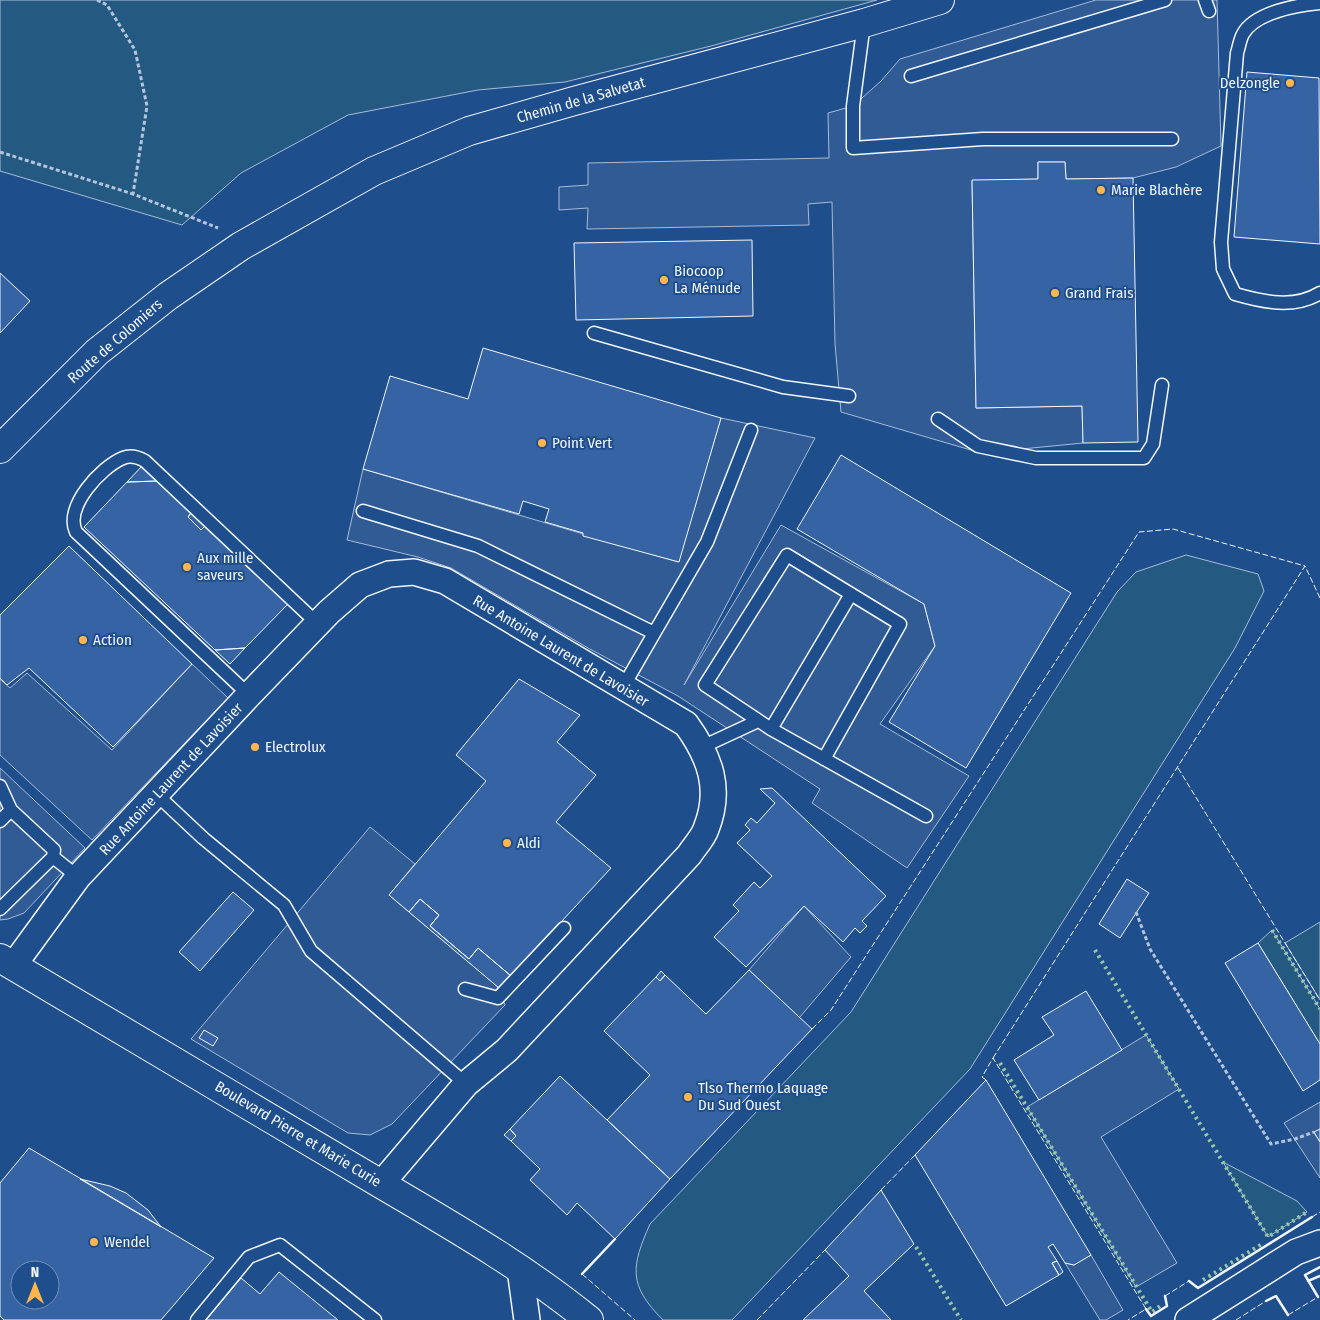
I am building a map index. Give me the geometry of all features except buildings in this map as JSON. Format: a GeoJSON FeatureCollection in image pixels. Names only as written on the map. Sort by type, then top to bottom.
{"type":"FeatureCollection","features":[{"type":"Feature","properties":{"kind":"main road","name":"Chemin de la Salvetat"},"geometry":{"type":"LineString","coordinates":[[245,244],[374,172],[469,132],[574,101],[864,23],[940,0]]}},
{"type":"Feature","properties":{"kind":"main road","name":"Route de Colomiers"},"geometry":{"type":"LineString","coordinates":[[0,449],[97,352],[168,296],[245,244]]}},
{"type":"Feature","properties":{"kind":"main road","name":"Boulevard Pierre et Marie Curie"},"geometry":{"type":"LineString","coordinates":[[6,962],[262,1111],[471,1237],[520,1269],[589,1320]]}},
{"type":"Feature","properties":{"kind":"street","name":"Rue Antoine Laurent de Lavoisier"},"geometry":{"type":"LineString","coordinates":[[6,962],[78,877],[318,624],[360,585],[388,574],[414,572],[445,581],[686,724],[702,747],[712,774],[714,796],[706,830],[689,855],[507,1050],[466,1084],[381,1184]]}},
{"type":"Feature","properties":{"kind":"street"},"geometry":{"type":"LineString","coordinates":[[1188,1320],[1296,1252],[1320,1243]]}},
{"type":"Feature","properties":{"kind":"street"},"geometry":{"type":"LineString","coordinates":[[520,1269],[527,1320]]}},
{"type":"Feature","properties":{"kind":"lane"},"geometry":{"type":"LineString","coordinates":[[911,76],[1165,0]]}},
{"type":"Feature","properties":{"kind":"lane"},"geometry":{"type":"LineString","coordinates":[[1320,3],[1296,6],[1275,12],[1255,23],[1243,33],[1236,52],[1220,242],[1223,269],[1235,294],[1281,303],[1298,302],[1320,293]]}},
{"type":"Feature","properties":{"kind":"lane"},"geometry":{"type":"LineString","coordinates":[[864,23],[852,106],[853,148],[983,140],[1172,140]]}},
{"type":"Feature","properties":{"kind":"lane"},"geometry":{"type":"LineString","coordinates":[[594,333],[783,387],[850,396]]}},
{"type":"Feature","properties":{"kind":"lane"},"geometry":{"type":"LineString","coordinates":[[938,419],[978,446],[1036,458],[1144,458],[1152,444],[1162,385]]}},
{"type":"Feature","properties":{"kind":"lane"},"geometry":{"type":"LineString","coordinates":[[623,687],[707,542],[751,430]]}},
{"type":"Feature","properties":{"kind":"lane"},"geometry":{"type":"LineString","coordinates":[[250,695],[76,532],[73,520],[76,504],[100,475],[124,457],[133,456],[145,461],[318,624]]}},
{"type":"Feature","properties":{"kind":"lane"},"geometry":{"type":"LineString","coordinates":[[363,511],[478,546],[654,633]]}},
{"type":"Feature","properties":{"kind":"lane"},"geometry":{"type":"LineString","coordinates":[[824,759],[900,624],[787,555],[705,685],[771,728],[824,759],[926,816]]}},
{"type":"Feature","properties":{"kind":"lane"},"geometry":{"type":"LineString","coordinates":[[771,728],[851,594]]}},
{"type":"Feature","properties":{"kind":"lane"},"geometry":{"type":"LineString","coordinates":[[702,747],[758,720]]}},
{"type":"Feature","properties":{"kind":"lane"},"geometry":{"type":"LineString","coordinates":[[0,786],[11,810],[54,850],[53,857],[0,909]]}},
{"type":"Feature","properties":{"kind":"lane"},"geometry":{"type":"LineString","coordinates":[[156,794],[203,838],[284,905],[311,951],[466,1084]]}},
{"type":"Feature","properties":{"kind":"lane"},"geometry":{"type":"LineString","coordinates":[[0,822],[11,810]]}},
{"type":"Feature","properties":{"kind":"lane"},"geometry":{"type":"LineString","coordinates":[[53,857],[78,877]]}},
{"type":"Feature","properties":{"kind":"lane"},"geometry":{"type":"LineString","coordinates":[[465,988],[498,998],[564,928]]}},
{"type":"Feature","properties":{"kind":"lane"},"geometry":{"type":"LineString","coordinates":[[197,1320],[249,1258],[280,1245],[375,1320]]}},
{"type":"Feature","properties":{"kind":"path"},"geometry":{"type":"LineString","coordinates":[[97,0],[107,4],[135,50],[147,106],[133,194]]}},
{"type":"Feature","properties":{"kind":"path"},"geometry":{"type":"LineString","coordinates":[[0,152],[159,202],[245,244]]}},
{"type":"Feature","properties":{"kind":"path"},"geometry":{"type":"LineString","coordinates":[[1136,912],[1150,949],[1271,1144],[1295,1140],[1314,1132]]}},
{"type":"Feature","properties":{"kind":"shaded area"},"geometry":{"type":"Polygon","coordinates":[[[0,0],[877,0],[711,46],[565,82],[478,90],[348,115],[241,173],[182,225],[0,171],[0,0]]]}},
{"type":"Feature","properties":{"kind":"shaded area"},"geometry":{"type":"Polygon","coordinates":[[[1096,0],[1217,0],[1221,146],[1176,167],[1133,178],[1066,179],[1065,162],[1038,162],[1038,179],[972,181],[976,408],[1082,406],[1083,443],[981,453],[841,412],[835,344],[832,202],[808,204],[809,225],[587,229],[588,208],[559,210],[559,187],[588,185],[588,163],[829,158],[828,113],[853,106],[881,81],[900,59],[1096,0]]]}},
{"type":"Feature","properties":{"kind":"shaded area"},"geometry":{"type":"Polygon","coordinates":[[[721,418],[815,438],[684,685],[781,525],[924,604],[935,646],[880,724],[969,776],[907,868],[812,803],[820,789],[678,696],[588,648],[451,568],[418,557],[347,540],[363,469],[678,562],[721,418]]]}},
{"type":"Feature","properties":{"kind":"shaded area"},"geometry":{"type":"Polygon","coordinates":[[[1186,555],[1258,574],[1264,591],[1235,648],[970,1069],[732,1320],[663,1320],[652,1308],[638,1286],[636,1275],[639,1252],[650,1224],[851,1012],[1117,592],[1136,572],[1186,555]]]}},
{"type":"Feature","properties":{"kind":"shaded area"},"geometry":{"type":"Polygon","coordinates":[[[192,664],[228,698],[92,840],[0,755],[0,679],[10,688],[27,673],[112,750],[192,664]]]}},
{"type":"Feature","properties":{"kind":"shaded area"},"geometry":{"type":"Polygon","coordinates":[[[0,768],[85,848],[24,913],[0,920],[0,768]]]}},
{"type":"Feature","properties":{"kind":"shaded area"},"geometry":{"type":"Polygon","coordinates":[[[370,827],[415,864],[389,895],[497,986],[505,1005],[392,1124],[370,1135],[348,1133],[191,1039],[370,827]]]}},
{"type":"Feature","properties":{"kind":"shaded area"},"geometry":{"type":"Polygon","coordinates":[[[804,906],[851,957],[799,1018],[749,970],[804,906]]]}},
{"type":"Feature","properties":{"kind":"shaded area"},"geometry":{"type":"Polygon","coordinates":[[[1320,922],[1320,1000],[1285,943],[1320,922]]]}},
{"type":"Feature","properties":{"kind":"shaded area"},"geometry":{"type":"Polygon","coordinates":[[[1272,930],[1320,1009],[1320,1044],[1258,943],[1272,930]]]}},
{"type":"Feature","properties":{"kind":"shaded area"},"geometry":{"type":"Polygon","coordinates":[[[1146,1035],[1179,1089],[1101,1137],[1177,1263],[1136,1287],[1027,1107],[1146,1035]]]}},
{"type":"Feature","properties":{"kind":"shaded area"},"geometry":{"type":"Polygon","coordinates":[[[1320,1102],[1320,1129],[1314,1133],[1320,1142],[1320,1178],[1284,1123],[1320,1102]]]}},
{"type":"Feature","properties":{"kind":"shaded area"},"geometry":{"type":"Polygon","coordinates":[[[1223,1162],[1297,1201],[1307,1212],[1268,1237],[1223,1162]]]}},
{"type":"Feature","properties":{"kind":"shaded area"},"geometry":{"type":"Polygon","coordinates":[[[1091,1255],[1123,1310],[1106,1320],[1100,1320],[1065,1263],[1074,1265],[1091,1255]]]}},
{"type":"Feature","properties":{"kind":"hedge"},"geometry":{"type":"LineString","coordinates":[[1272,930],[1320,1009]]}},
{"type":"Feature","properties":{"kind":"hedge"},"geometry":{"type":"LineString","coordinates":[[1095,950],[1268,1237],[1307,1212]]}},
{"type":"Feature","properties":{"kind":"hedge"},"geometry":{"type":"LineString","coordinates":[[1000,1063],[1152,1312],[1163,1304]]}},
{"type":"Feature","properties":{"kind":"hedge"},"geometry":{"type":"LineString","coordinates":[[1203,1280],[1262,1244]]}},
{"type":"Feature","properties":{"kind":"hedge"},"geometry":{"type":"LineString","coordinates":[[916,1247],[961,1320]]}},
{"type":"Feature","properties":{"kind":"fence"},"geometry":{"type":"LineString","coordinates":[[812,1029],[831,1010],[1139,532],[1173,529],[1305,566]]}},
{"type":"Feature","properties":{"kind":"fence"},"geometry":{"type":"LineString","coordinates":[[993,1058],[1305,566],[1320,598]]}},
{"type":"Feature","properties":{"kind":"fence"},"geometry":{"type":"LineString","coordinates":[[1178,768],[1320,1000]]}},
{"type":"Feature","properties":{"kind":"fence"},"geometry":{"type":"LineString","coordinates":[[986,1080],[982,1077],[993,1058],[1146,1309],[1128,1320]]}},
{"type":"Feature","properties":{"kind":"fence"},"geometry":{"type":"LineString","coordinates":[[881,1190],[915,1155]]}},
{"type":"Feature","properties":{"kind":"fence"},"geometry":{"type":"LineString","coordinates":[[1312,1217],[1320,1212]]}},
{"type":"Feature","properties":{"kind":"fence"},"geometry":{"type":"LineString","coordinates":[[757,1320],[825,1250]]}},
{"type":"Feature","properties":{"kind":"fence"},"geometry":{"type":"LineString","coordinates":[[582,1274],[635,1320]]}},
{"type":"Feature","properties":{"kind":"fence"},"geometry":{"type":"LineString","coordinates":[[1165,1296],[1189,1281]]}},
{"type":"Feature","properties":{"kind":"fence"},"geometry":{"type":"LineString","coordinates":[[1288,1315],[1318,1297]]}},
{"type":"Feature","properties":{"kind":"fence"},"geometry":{"type":"LineString","coordinates":[[1236,1320],[1266,1301]]}},
{"type":"Feature","properties":{"kind":"wall"},"geometry":{"type":"LineString","coordinates":[[1189,1281],[1198,1288],[1312,1217]]}},
{"type":"Feature","properties":{"kind":"wall"},"geometry":{"type":"LineString","coordinates":[[582,1274],[615,1239]]}},
{"type":"Feature","properties":{"kind":"wall"},"geometry":{"type":"LineString","coordinates":[[1318,1297],[1305,1275],[1320,1267]]}},
{"type":"Feature","properties":{"kind":"wall"},"geometry":{"type":"LineString","coordinates":[[1308,1281],[1320,1276]]}},
{"type":"Feature","properties":{"kind":"wall"},"geometry":{"type":"LineString","coordinates":[[1146,1309],[1151,1316],[1167,1306],[1165,1296]]}},
{"type":"Feature","properties":{"kind":"wall"},"geometry":{"type":"LineString","coordinates":[[1266,1301],[1276,1296],[1288,1315]]}},
{"type":"Feature","properties":{"kind":"place","name":"Delzongle"},"geometry":{"type":"Point","coordinates":[1290,83]}},
{"type":"Feature","properties":{"kind":"place","name":"Marie Blachère"},"geometry":{"type":"Point","coordinates":[1101,190]}},
{"type":"Feature","properties":{"kind":"place","name":"Biocoop La Ménude"},"geometry":{"type":"Point","coordinates":[664,280]}},
{"type":"Feature","properties":{"kind":"place","name":"Grand Frais"},"geometry":{"type":"Point","coordinates":[1055,293]}},
{"type":"Feature","properties":{"kind":"place","name":"Point Vert"},"geometry":{"type":"Point","coordinates":[542,443]}},
{"type":"Feature","properties":{"kind":"place","name":"Aux mille saveurs"},"geometry":{"type":"Point","coordinates":[187,567]}},
{"type":"Feature","properties":{"kind":"place","name":"Action"},"geometry":{"type":"Point","coordinates":[83,640]}},
{"type":"Feature","properties":{"kind":"place","name":"Electrolux"},"geometry":{"type":"Point","coordinates":[255,747]}},
{"type":"Feature","properties":{"kind":"place","name":"Aldi"},"geometry":{"type":"Point","coordinates":[507,843]}},
{"type":"Feature","properties":{"kind":"place","name":"Tlso Thermo Laquage Du Sud Ouest"},"geometry":{"type":"Point","coordinates":[688,1097]}},
{"type":"Feature","properties":{"kind":"place","name":"Wendel"},"geometry":{"type":"Point","coordinates":[94,1242]}}]}
